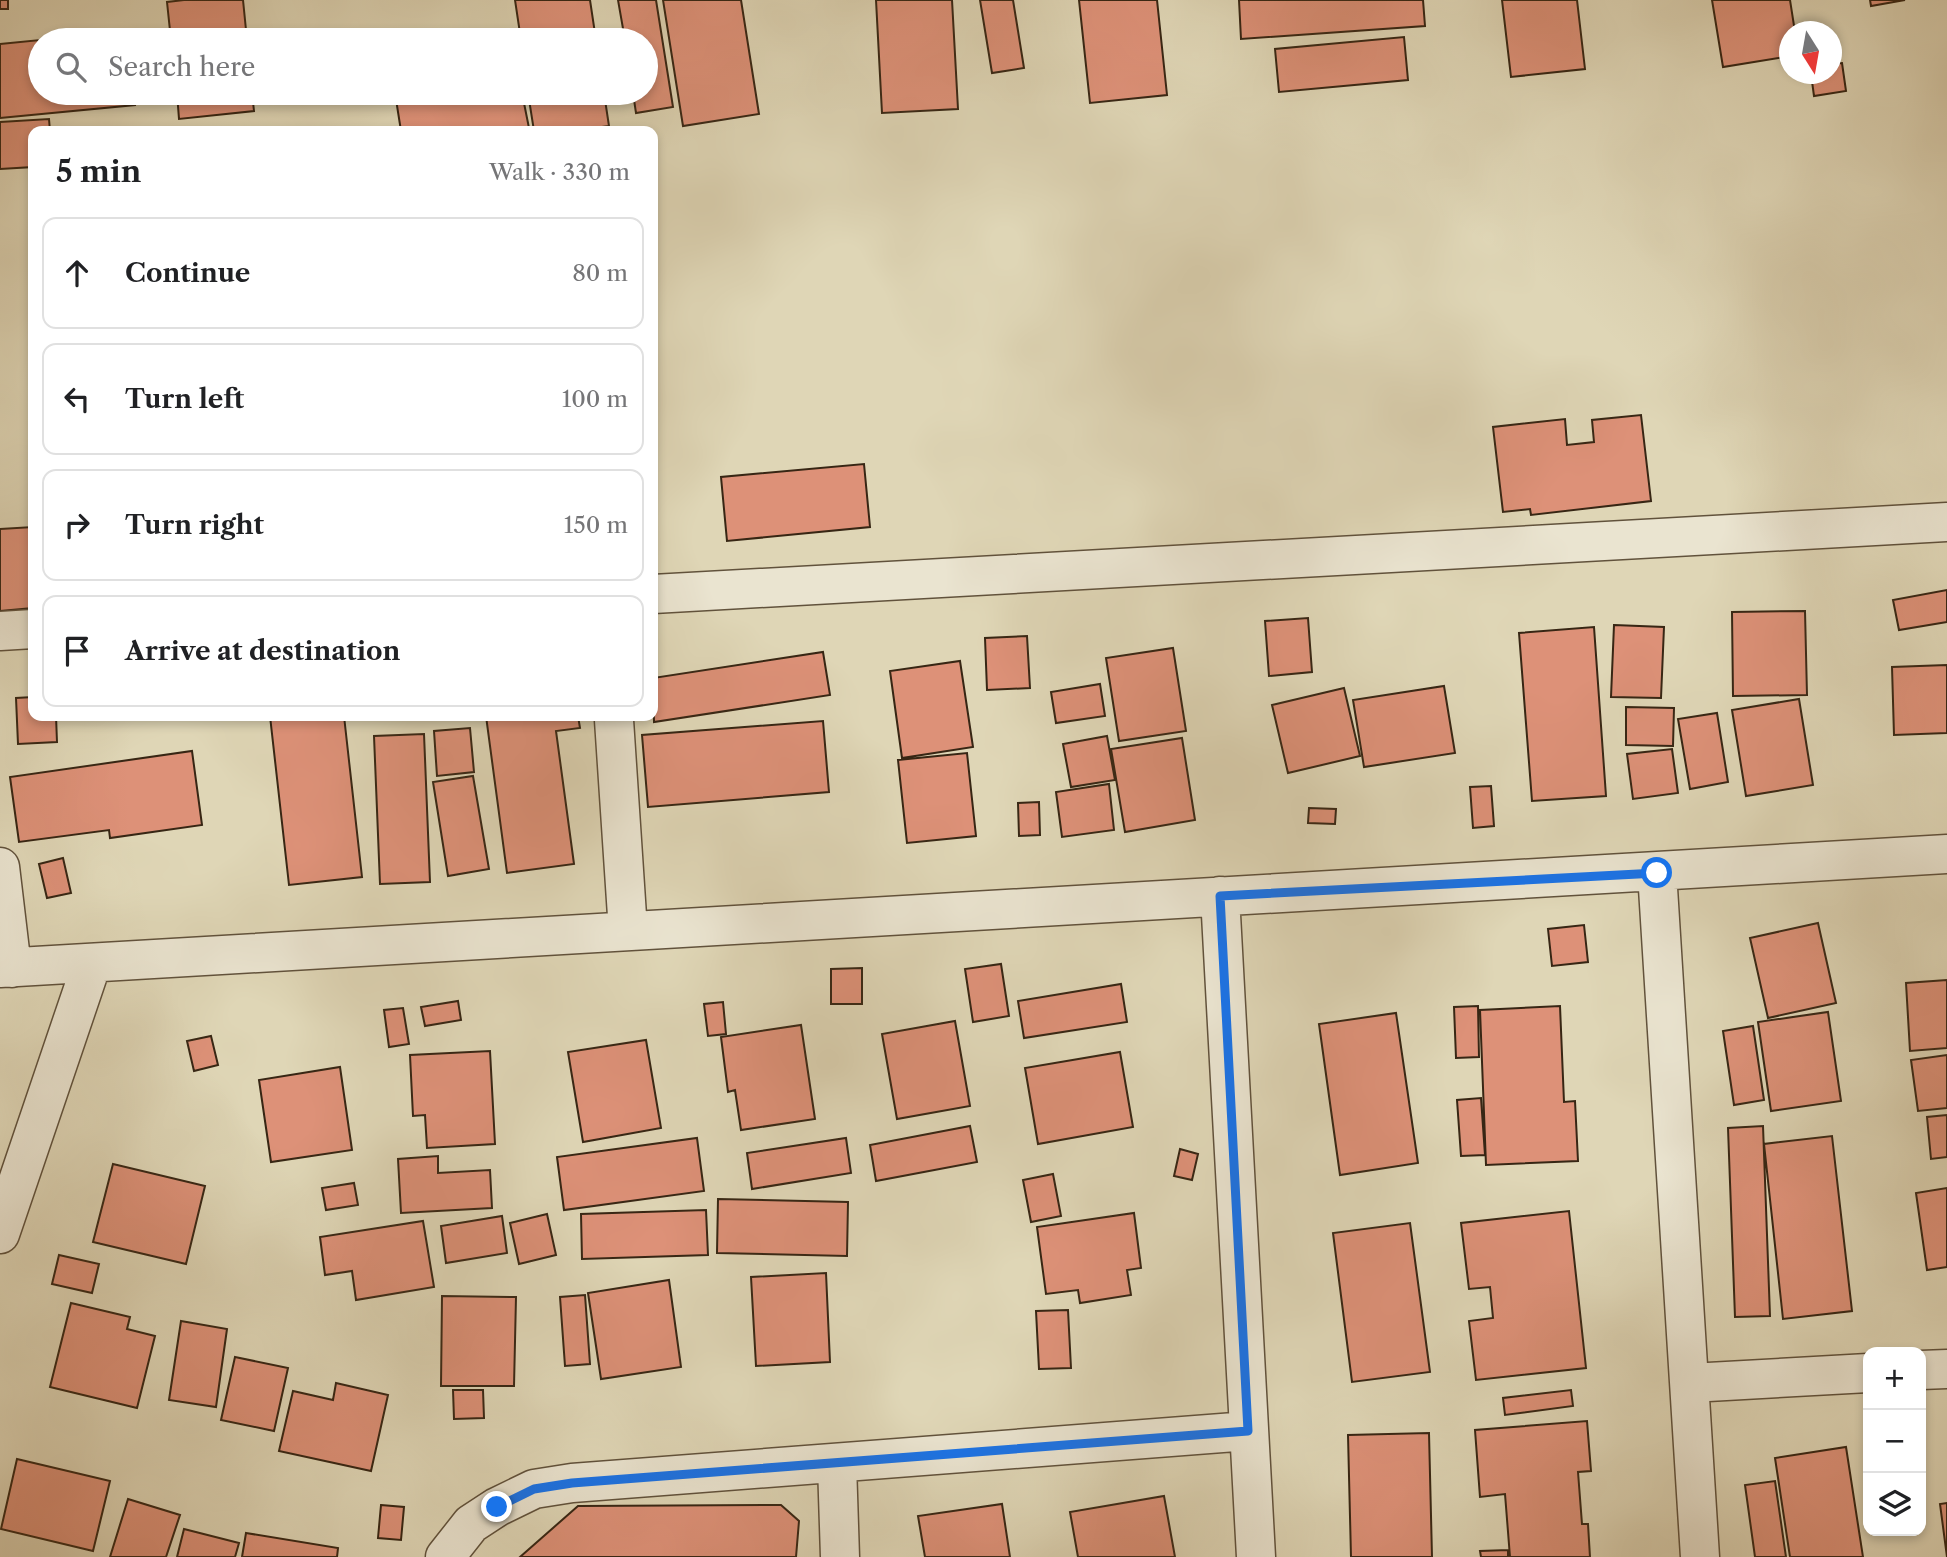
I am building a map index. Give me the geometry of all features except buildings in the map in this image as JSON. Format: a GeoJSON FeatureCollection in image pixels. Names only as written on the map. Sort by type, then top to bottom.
{"type":"FeatureCollection","features":[{"type":"Feature","properties":{"kind":"street"},"geometry":{"type":"LineString","coordinates":[[658,594],[1947,522]]}},
{"type":"Feature","properties":{"kind":"street"},"geometry":{"type":"LineString","coordinates":[[0,631],[28,629]]}},
{"type":"Feature","properties":{"kind":"street"},"geometry":{"type":"LineString","coordinates":[[614,721],[628,931]]}},
{"type":"Feature","properties":{"kind":"street"},"geometry":{"type":"LineString","coordinates":[[0,867],[6,968],[1947,854]]}},
{"type":"Feature","properties":{"kind":"street"},"geometry":{"type":"LineString","coordinates":[[1657,873],[1700,1557]]}},
{"type":"Feature","properties":{"kind":"street"},"geometry":{"type":"LineString","coordinates":[[1220,896],[1256,1557]]}},
{"type":"Feature","properties":{"kind":"street"},"geometry":{"type":"LineString","coordinates":[[0,1234],[92,962]]}},
{"type":"Feature","properties":{"kind":"street"},"geometry":{"type":"LineString","coordinates":[[1926,1370],[1947,1369]]}},
{"type":"Feature","properties":{"kind":"street"},"geometry":{"type":"LineString","coordinates":[[1690,1383],[1863,1373]]}},
{"type":"Feature","properties":{"kind":"street"},"geometry":{"type":"LineString","coordinates":[[445,1557],[471,1524],[497,1507],[534,1489],[572,1483],[1248,1431]]}},
{"type":"Feature","properties":{"kind":"street"},"geometry":{"type":"LineString","coordinates":[[837,1464],[840,1557]]}},
{"type":"Feature","properties":{"kind":"route"},"geometry":{"type":"LineString","coordinates":[[497,1507],[534,1489],[572,1483],[1248,1431],[1220,896],[1657,873]]}}]}
